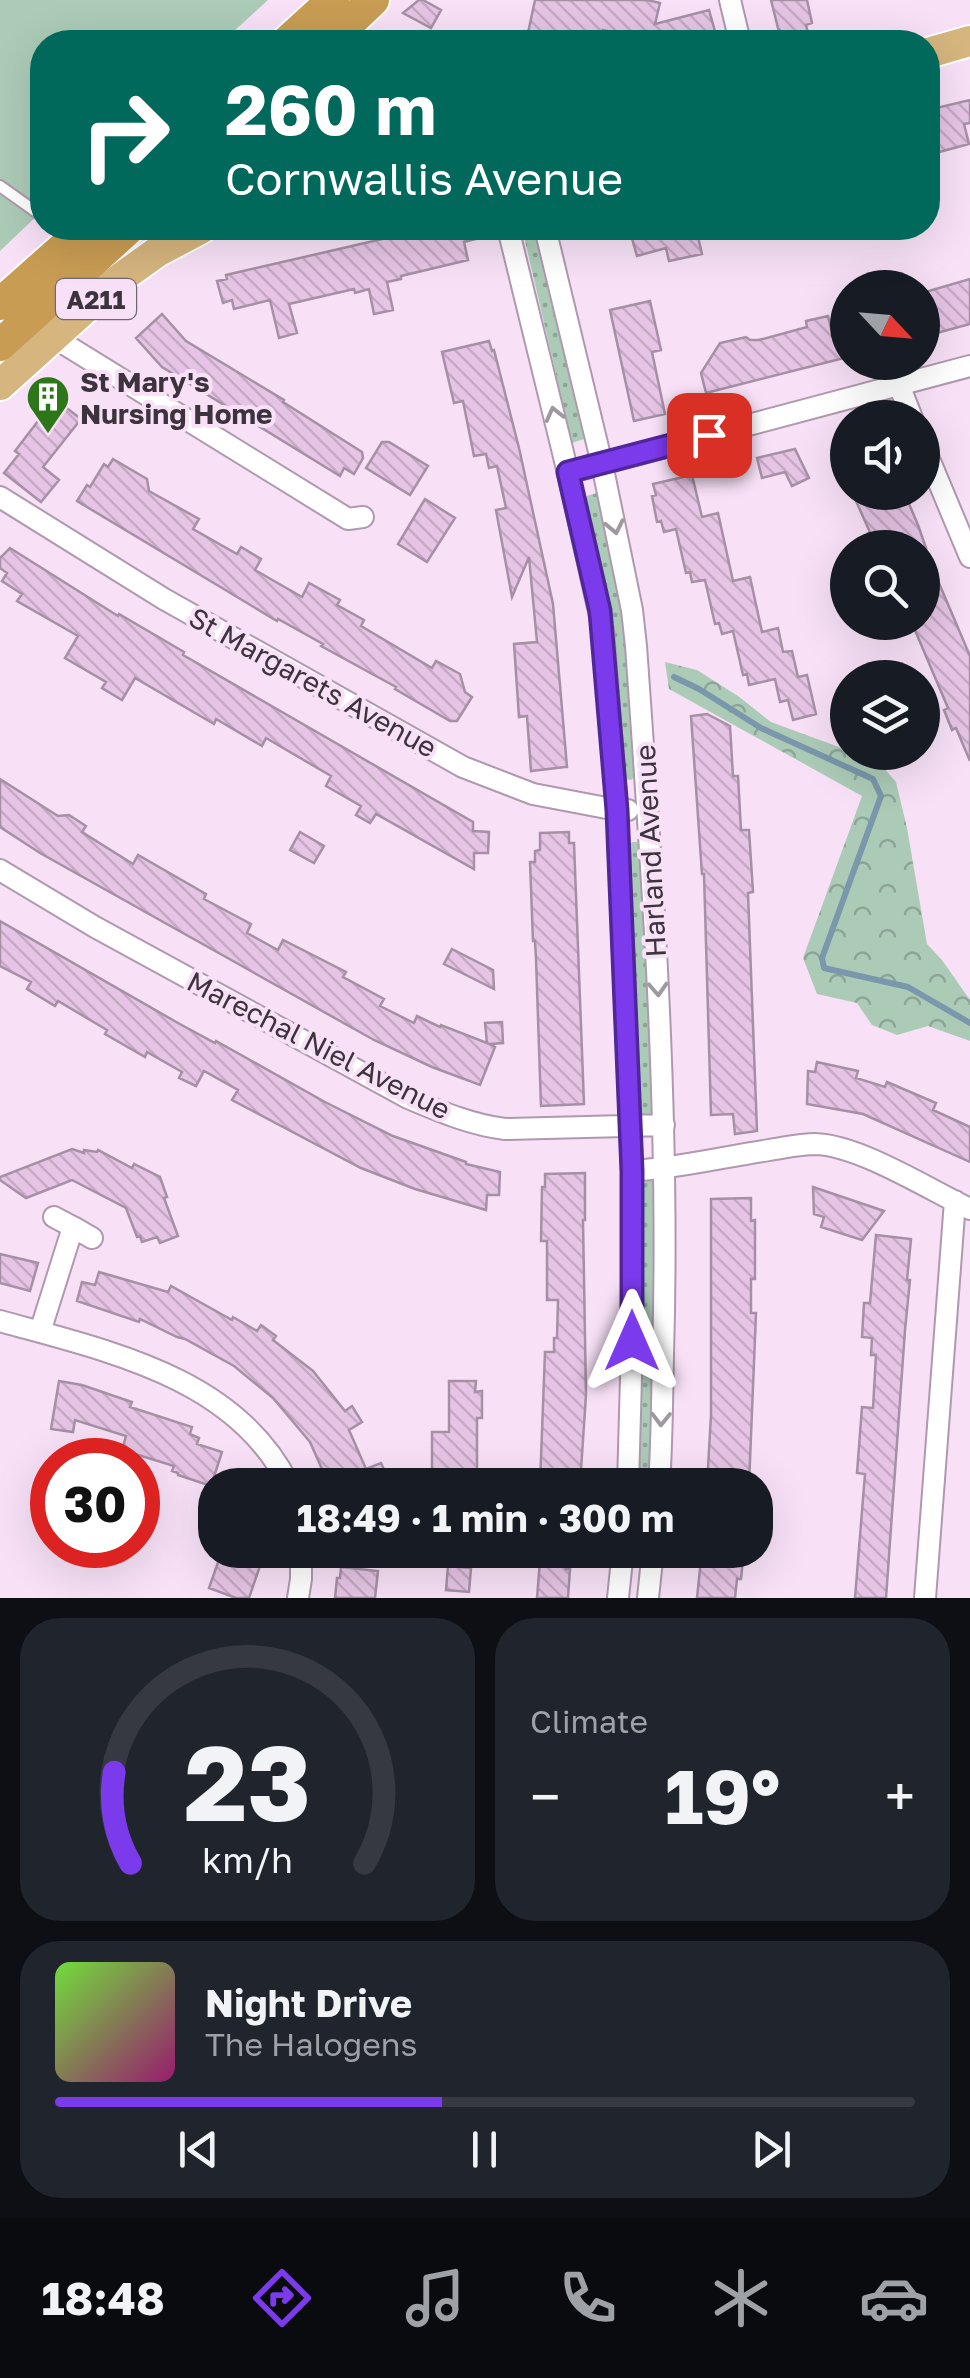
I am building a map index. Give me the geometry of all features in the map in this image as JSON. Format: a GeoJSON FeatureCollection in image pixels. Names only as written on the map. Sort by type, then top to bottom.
{"type":"FeatureCollection","features":[{"type":"Feature","properties":{"kind":"highway"},"geometry":{"type":"LineString","coordinates":[[300,30],[333,0]]}},
{"type":"Feature","properties":{"kind":"highway"},"geometry":{"type":"LineString","coordinates":[[342,30],[374,0]]}},
{"type":"Feature","properties":{"kind":"highway"},"geometry":{"type":"LineString","coordinates":[[0,304],[63,240]]}},
{"type":"Feature","properties":{"kind":"highway"},"geometry":{"type":"LineString","coordinates":[[0,345],[117,240]]}},
{"type":"Feature","properties":{"kind":"main road"},"geometry":{"type":"LineString","coordinates":[[940,50],[970,41]]}},
{"type":"Feature","properties":{"kind":"main road","name":"A211"},"geometry":{"type":"LineString","coordinates":[[0,384],[111,284],[180,240]]}},
{"type":"Feature","properties":{"kind":"street"},"geometry":{"type":"LineString","coordinates":[[730,0],[737,30]]}},
{"type":"Feature","properties":{"kind":"street","name":"Harland Avenue"},"geometry":{"type":"LineString","coordinates":[[511,240],[600,611],[617,810],[632,1171],[628,1468]]}},
{"type":"Feature","properties":{"kind":"street","name":"Harland Avenue"},"geometry":{"type":"LineString","coordinates":[[549,240],[632,610],[648,810],[664,1125],[666,1248],[660,1468]]}},
{"type":"Feature","properties":{"kind":"street"},"geometry":{"type":"LineString","coordinates":[[53,337],[348,520],[363,517]]}},
{"type":"Feature","properties":{"kind":"street"},"geometry":{"type":"LineString","coordinates":[[568,472],[970,366]]}},
{"type":"Feature","properties":{"kind":"street"},"geometry":{"type":"LineString","coordinates":[[899,385],[905,400]]}},
{"type":"Feature","properties":{"kind":"street"},"geometry":{"type":"LineString","coordinates":[[940,485],[970,557]]}},
{"type":"Feature","properties":{"kind":"street","name":"St Margarets Avenue"},"geometry":{"type":"LineString","coordinates":[[0,497],[169,602],[463,767],[532,794],[617,810],[648,810]]}},
{"type":"Feature","properties":{"kind":"street","name":"Marechal Niel Avenue"},"geometry":{"type":"LineString","coordinates":[[0,870],[132,948],[429,1107],[483,1127],[505,1129],[664,1125]]}},
{"type":"Feature","properties":{"kind":"street"},"geometry":{"type":"LineString","coordinates":[[632,1171],[813,1144],[861,1155],[962,1205],[925,1598]]}},
{"type":"Feature","properties":{"kind":"street"},"geometry":{"type":"LineString","coordinates":[[40,1332],[64,1222],[92,1238]]}},
{"type":"Feature","properties":{"kind":"street"},"geometry":{"type":"LineString","coordinates":[[0,1322],[98,1349],[159,1370],[194,1388],[251,1430],[281,1468]]}},
{"type":"Feature","properties":{"kind":"street"},"geometry":{"type":"LineString","coordinates":[[298,1598],[302,1568]]}},
{"type":"Feature","properties":{"kind":"street"},"geometry":{"type":"LineString","coordinates":[[618,1598],[622,1568]]}},
{"type":"Feature","properties":{"kind":"street"},"geometry":{"type":"LineString","coordinates":[[648,1598],[651,1568]]}},
{"type":"Feature","properties":{"kind":"lane"},"geometry":{"type":"LineString","coordinates":[[0,186],[30,207]]}},
{"type":"Feature","properties":{"kind":"green space"},"geometry":{"type":"Polygon","coordinates":[[[0,0],[268,0],[235,30],[30,30],[30,222],[0,251],[0,0]]]}},
{"type":"Feature","properties":{"kind":"green space"},"geometry":{"type":"Polygon","coordinates":[[[525,240],[537,240],[584,439],[572,443],[525,240]]]}},
{"type":"Feature","properties":{"kind":"green space"},"geometry":{"type":"Polygon","coordinates":[[[597,493],[624,613],[635,777],[631,780],[625,779],[621,765],[609,604],[583,497],[597,493]]]}},
{"type":"Feature","properties":{"kind":"green space"},"geometry":{"type":"Polygon","coordinates":[[[665,662],[697,670],[771,722],[830,744],[830,770],[886,770],[896,782],[927,944],[970,1000],[970,1041],[928,1026],[897,1035],[872,1025],[857,1003],[817,994],[803,958],[862,796],[669,689],[665,662]]]}},
{"type":"Feature","properties":{"kind":"green space"},"geometry":{"type":"Polygon","coordinates":[[[632,842],[641,845],[653,1111],[650,1117],[640,1111],[629,846],[632,842]]]}},
{"type":"Feature","properties":{"kind":"green space"},"geometry":{"type":"Polygon","coordinates":[[[648,1180],[655,1186],[652,1468],[638,1468],[642,1186],[648,1180]]]}},
{"type":"Feature","properties":{"kind":"building"},"geometry":{"type":"Polygon","coordinates":[[[419,0],[441,10],[431,28],[403,13],[419,0]]]}},
{"type":"Feature","properties":{"kind":"building"},"geometry":{"type":"Polygon","coordinates":[[[535,0],[647,0],[660,3],[655,24],[709,10],[715,30],[603,30],[529,30],[535,0]]]}},
{"type":"Feature","properties":{"kind":"building"},"geometry":{"type":"Polygon","coordinates":[[[771,0],[807,0],[812,23],[806,25],[807,30],[778,30],[771,0]]]}},
{"type":"Feature","properties":{"kind":"building"},"geometry":{"type":"Polygon","coordinates":[[[970,100],[970,123],[964,124],[969,144],[940,152],[940,107],[970,100]]]}},
{"type":"Feature","properties":{"kind":"building"},"geometry":{"type":"Polygon","coordinates":[[[378,240],[472,240],[464,242],[468,260],[387,282],[393,310],[374,314],[369,289],[289,304],[297,333],[279,338],[270,300],[234,309],[232,300],[223,303],[217,281],[227,279],[226,275],[378,240]]]}},
{"type":"Feature","properties":{"kind":"building"},"geometry":{"type":"Polygon","coordinates":[[[632,240],[699,240],[702,254],[669,261],[666,248],[637,256],[632,240]]]}},
{"type":"Feature","properties":{"kind":"building"},"geometry":{"type":"Polygon","coordinates":[[[970,279],[970,324],[940,332],[940,288],[970,279]]]}},
{"type":"Feature","properties":{"kind":"building"},"geometry":{"type":"Polygon","coordinates":[[[650,301],[661,350],[652,352],[665,414],[634,421],[610,310],[650,301]]]}},
{"type":"Feature","properties":{"kind":"building"},"geometry":{"type":"Polygon","coordinates":[[[162,314],[186,341],[362,452],[354,474],[344,468],[340,476],[162,367],[136,338],[162,314]]]}},
{"type":"Feature","properties":{"kind":"building"},"geometry":{"type":"Polygon","coordinates":[[[828,316],[830,362],[706,393],[701,373],[720,343],[746,337],[759,340],[807,327],[806,321],[828,316]]]}},
{"type":"Feature","properties":{"kind":"building"},"geometry":{"type":"Polygon","coordinates":[[[489,341],[519,448],[553,604],[567,767],[531,771],[527,716],[519,717],[514,644],[537,642],[529,557],[512,597],[496,510],[506,508],[497,466],[489,468],[486,454],[474,456],[463,401],[454,403],[442,352],[489,341]]]}},
{"type":"Feature","properties":{"kind":"building","name":"St Mary's Nursing Home"},"geometry":{"type":"Polygon","coordinates":[[[55,399],[81,419],[43,467],[59,480],[41,502],[4,473],[19,454],[15,451],[55,399]]]}},
{"type":"Feature","properties":{"kind":"building"},"geometry":{"type":"Polygon","coordinates":[[[382,442],[389,442],[428,466],[410,495],[366,468],[382,442]]]}},
{"type":"Feature","properties":{"kind":"building"},"geometry":{"type":"Polygon","coordinates":[[[795,449],[809,478],[792,486],[785,472],[762,478],[757,458],[795,449]]]}},
{"type":"Feature","properties":{"kind":"building"},"geometry":{"type":"Polygon","coordinates":[[[113,459],[147,479],[149,491],[199,519],[193,529],[237,554],[241,547],[261,559],[255,570],[302,597],[309,583],[340,600],[337,605],[364,620],[361,626],[432,668],[436,661],[460,674],[465,692],[472,697],[457,721],[450,721],[323,644],[277,621],[77,501],[104,464],[108,467],[113,459]]]}},
{"type":"Feature","properties":{"kind":"building"},"geometry":{"type":"Polygon","coordinates":[[[692,475],[702,517],[718,513],[733,581],[750,577],[762,632],[778,628],[783,652],[792,651],[798,677],[807,675],[816,714],[793,720],[788,700],[780,702],[775,679],[749,685],[733,631],[722,634],[719,623],[715,624],[705,580],[692,582],[690,572],[686,573],[676,529],[664,532],[661,521],[657,522],[653,484],[692,475]]]}},
{"type":"Feature","properties":{"kind":"building"},"geometry":{"type":"Polygon","coordinates":[[[425,499],[455,518],[427,562],[398,544],[425,499]]]}},
{"type":"Feature","properties":{"kind":"building"},"geometry":{"type":"Polygon","coordinates":[[[860,510],[912,510],[920,530],[869,530],[860,510]]]}},
{"type":"Feature","properties":{"kind":"building"},"geometry":{"type":"Polygon","coordinates":[[[10,548],[184,652],[183,655],[473,822],[473,831],[489,832],[488,853],[474,853],[474,869],[376,814],[370,823],[356,815],[361,806],[326,786],[331,776],[266,738],[262,746],[216,719],[214,724],[135,678],[122,700],[102,688],[106,682],[65,658],[78,636],[17,601],[22,594],[2,581],[7,573],[0,568],[0,558],[10,548]]]}},
{"type":"Feature","properties":{"kind":"building"},"geometry":{"type":"Polygon","coordinates":[[[940,586],[970,656],[970,761],[944,710],[948,708],[940,689],[940,660],[928,660],[919,640],[940,640],[940,586]]]}},
{"type":"Feature","properties":{"kind":"building"},"geometry":{"type":"Polygon","coordinates":[[[707,714],[730,726],[741,830],[749,830],[757,1131],[735,1134],[733,1114],[711,1115],[704,874],[691,716],[707,714]]]}},
{"type":"Feature","properties":{"kind":"building"},"geometry":{"type":"Polygon","coordinates":[[[0,779],[58,816],[69,815],[86,826],[82,832],[133,864],[138,855],[206,894],[204,899],[251,924],[247,933],[278,950],[283,940],[346,972],[343,977],[384,999],[380,1006],[414,1023],[417,1016],[487,1043],[485,1023],[502,1022],[503,1043],[490,1044],[495,1047],[480,1085],[374,1040],[40,853],[0,827],[0,779]]]}},
{"type":"Feature","properties":{"kind":"building"},"geometry":{"type":"Polygon","coordinates":[[[300,832],[324,846],[314,863],[290,850],[300,832]]]}},
{"type":"Feature","properties":{"kind":"building"},"geometry":{"type":"Polygon","coordinates":[[[569,832],[569,843],[574,843],[584,1104],[541,1106],[530,862],[535,862],[535,851],[540,850],[540,833],[569,832]]]}},
{"type":"Feature","properties":{"kind":"building"},"geometry":{"type":"Polygon","coordinates":[[[0,921],[325,1102],[393,1136],[466,1164],[500,1172],[499,1195],[487,1195],[486,1210],[415,1189],[361,1168],[232,1100],[238,1090],[204,1071],[196,1086],[179,1078],[182,1072],[147,1052],[145,1057],[58,1001],[55,1006],[27,989],[31,982],[0,966],[0,921]]]}},
{"type":"Feature","properties":{"kind":"building"},"geometry":{"type":"Polygon","coordinates":[[[452,949],[493,970],[494,989],[444,964],[452,949]]]}},
{"type":"Feature","properties":{"kind":"building"},"geometry":{"type":"Polygon","coordinates":[[[817,1062],[858,1071],[856,1078],[885,1087],[887,1082],[936,1103],[933,1110],[970,1127],[970,1162],[863,1114],[807,1104],[808,1071],[815,1072],[817,1062]]]}},
{"type":"Feature","properties":{"kind":"building"},"geometry":{"type":"Polygon","coordinates":[[[72,1149],[84,1153],[98,1150],[160,1177],[178,1236],[160,1243],[157,1237],[142,1242],[126,1208],[72,1180],[26,1198],[0,1180],[72,1149]]]}},
{"type":"Feature","properties":{"kind":"building"},"geometry":{"type":"Polygon","coordinates":[[[585,1173],[586,1395],[581,1468],[541,1468],[545,1352],[554,1352],[558,1300],[547,1300],[547,1241],[541,1241],[545,1174],[585,1173]]]}},
{"type":"Feature","properties":{"kind":"building"},"geometry":{"type":"Polygon","coordinates":[[[813,1187],[884,1211],[862,1240],[821,1227],[824,1217],[814,1214],[813,1187]]]}},
{"type":"Feature","properties":{"kind":"building"},"geometry":{"type":"Polygon","coordinates":[[[751,1198],[751,1221],[755,1220],[750,1468],[708,1468],[711,1199],[751,1198]]]}},
{"type":"Feature","properties":{"kind":"building"},"geometry":{"type":"Polygon","coordinates":[[[876,1235],[911,1239],[910,1280],[886,1598],[855,1598],[865,1474],[857,1473],[862,1407],[873,1408],[876,1355],[871,1355],[872,1338],[862,1337],[864,1303],[870,1303],[876,1235]]]}},
{"type":"Feature","properties":{"kind":"building"},"geometry":{"type":"Polygon","coordinates":[[[0,1254],[38,1263],[30,1291],[0,1283],[0,1254]]]}},
{"type":"Feature","properties":{"kind":"building"},"geometry":{"type":"Polygon","coordinates":[[[99,1272],[168,1292],[171,1286],[257,1331],[261,1325],[276,1336],[273,1340],[313,1371],[345,1411],[352,1406],[362,1422],[349,1430],[366,1468],[321,1468],[310,1442],[273,1398],[234,1366],[140,1319],[139,1322],[77,1301],[82,1282],[95,1285],[99,1272]]]}},
{"type":"Feature","properties":{"kind":"building"},"geometry":{"type":"Polygon","coordinates":[[[59,1381],[132,1402],[130,1407],[192,1427],[190,1434],[199,1438],[197,1444],[222,1452],[217,1468],[198,1468],[198,1482],[178,1475],[172,1471],[174,1466],[160,1462],[160,1438],[125,1438],[75,1420],[73,1432],[51,1429],[59,1381]]]}},
{"type":"Feature","properties":{"kind":"building"},"geometry":{"type":"Polygon","coordinates":[[[449,1381],[476,1381],[475,1392],[482,1391],[482,1418],[477,1418],[477,1468],[432,1468],[432,1432],[449,1432],[449,1381]]]}},
{"type":"Feature","properties":{"kind":"building"},"geometry":{"type":"Polygon","coordinates":[[[216,1568],[259,1568],[249,1598],[236,1598],[209,1588],[216,1568]]]}},
{"type":"Feature","properties":{"kind":"building"},"geometry":{"type":"Polygon","coordinates":[[[341,1568],[378,1571],[375,1598],[335,1598],[341,1568]]]}},
{"type":"Feature","properties":{"kind":"building"},"geometry":{"type":"Polygon","coordinates":[[[448,1568],[471,1568],[469,1592],[446,1590],[448,1568]]]}},
{"type":"Feature","properties":{"kind":"building"},"geometry":{"type":"Polygon","coordinates":[[[539,1568],[570,1569],[568,1598],[537,1598],[539,1568]]]}},
{"type":"Feature","properties":{"kind":"building"},"geometry":{"type":"Polygon","coordinates":[[[700,1568],[742,1568],[735,1598],[697,1598],[700,1568]]]}},
{"type":"Feature","properties":{"kind":"waterway"},"geometry":{"type":"LineString","coordinates":[[674,677],[761,728],[873,779],[881,796],[822,958],[824,968],[908,987],[970,1023]]}},
{"type":"Feature","properties":{"kind":"place","name":"St Mary's Nursing Home"},"geometry":{"type":"Point","coordinates":[48,435]}},
{"type":"Feature","properties":{"kind":"route"},"geometry":{"type":"LineString","coordinates":[[632,1341],[632,1171],[617,810],[603,630],[568,472],[709,435]]}}]}
